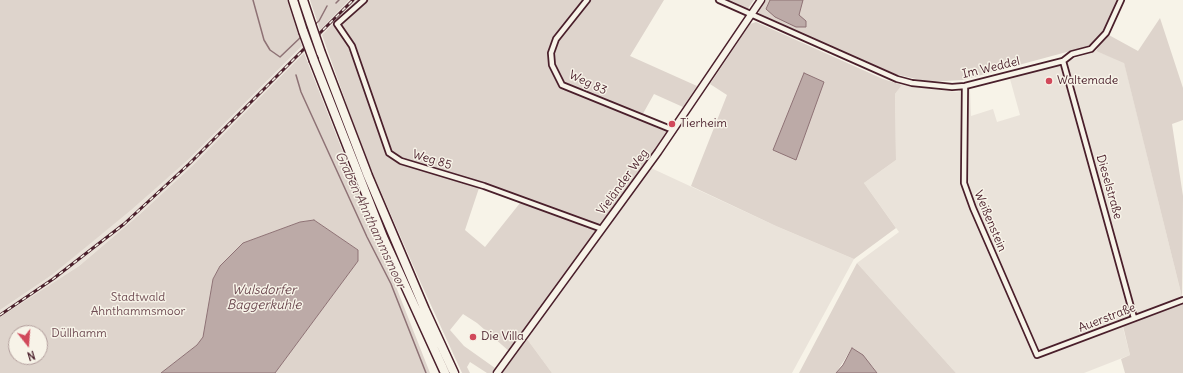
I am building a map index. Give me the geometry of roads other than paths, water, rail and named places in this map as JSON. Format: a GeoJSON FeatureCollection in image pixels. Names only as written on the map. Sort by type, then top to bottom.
{"type":"FeatureCollection","features":[{"type":"Feature","properties":{"kind":"highway"},"geometry":{"type":"LineString","coordinates":[[293,0],[314,61],[380,230],[445,373]]}},
{"type":"Feature","properties":{"kind":"highway"},"geometry":{"type":"LineString","coordinates":[[303,0],[321,53],[370,182],[454,373]]}},
{"type":"Feature","properties":{"kind":"street","name":"Weg 85"},"geometry":{"type":"LineString","coordinates":[[364,0],[337,24],[352,46],[388,153],[401,162],[484,186],[602,229]]}},
{"type":"Feature","properties":{"kind":"street","name":"Weg 83"},"geometry":{"type":"LineString","coordinates":[[586,0],[556,39],[550,53],[552,65],[562,85],[673,130]]}},
{"type":"Feature","properties":{"kind":"street","name":"Im Weddel"},"geometry":{"type":"LineString","coordinates":[[719,0],[897,79],[912,83],[952,87],[965,86],[1062,61],[1072,54],[1095,47],[1106,33],[1121,0]]}},
{"type":"Feature","properties":{"kind":"street","name":"Vieländer Weg"},"geometry":{"type":"LineString","coordinates":[[497,373],[673,130],[761,0]]}},
{"type":"Feature","properties":{"kind":"street","name":"Dieselstraße"},"geometry":{"type":"LineString","coordinates":[[1062,61],[1134,318]]}},
{"type":"Feature","properties":{"kind":"street","name":"Weißenstein"},"geometry":{"type":"LineString","coordinates":[[965,86],[964,184],[1037,355]]}},
{"type":"Feature","properties":{"kind":"street","name":"Auerstraße"},"geometry":{"type":"LineString","coordinates":[[1037,355],[1183,300]]}},
{"type":"Feature","properties":{"kind":"water"},"geometry":{"type":"Polygon","coordinates":[[[770,0],[803,0],[799,15],[806,21],[806,27],[796,27],[775,17],[766,9],[770,0]]]}},
{"type":"Feature","properties":{"kind":"water"},"geometry":{"type":"Polygon","coordinates":[[[804,73],[824,82],[796,160],[773,150],[804,73]]]}},
{"type":"Feature","properties":{"kind":"water","name":"Wulsdorfer Baggerkuhle"},"geometry":{"type":"Polygon","coordinates":[[[314,220],[358,250],[358,261],[275,373],[161,373],[197,345],[203,337],[213,279],[220,266],[243,243],[300,222],[314,220]]]}},
{"type":"Feature","properties":{"kind":"water"},"geometry":{"type":"Polygon","coordinates":[[[852,348],[863,355],[877,373],[836,373],[843,365],[852,348]]]}},
{"type":"Feature","properties":{"kind":"waterway","name":"Graben Ahnthammsmoor"},"geometry":{"type":"LineString","coordinates":[[253,0],[264,40],[270,50],[280,57],[302,36]]}},
{"type":"Feature","properties":{"kind":"waterway"},"geometry":{"type":"LineString","coordinates":[[336,3],[339,0]]}},
{"type":"Feature","properties":{"kind":"waterway"},"geometry":{"type":"LineString","coordinates":[[314,25],[319,21],[327,6]]}},
{"type":"Feature","properties":{"kind":"waterway","name":"Graben Ahnthammsmoor"},"geometry":{"type":"LineString","coordinates":[[296,75],[301,92],[367,237],[391,284],[426,373]]}},
{"type":"Feature","properties":{"kind":"railway"},"geometry":{"type":"LineString","coordinates":[[0,315],[53,279],[124,224],[189,164],[353,0]]}},
{"type":"Feature","properties":{"kind":"place","name":"Waltemade"},"geometry":{"type":"Point","coordinates":[1049,81]}},
{"type":"Feature","properties":{"kind":"place","name":"Tierheim"},"geometry":{"type":"Point","coordinates":[672,124]}},
{"type":"Feature","properties":{"kind":"place","name":"Die Villa"},"geometry":{"type":"Point","coordinates":[473,337]}},
{"type":"Feature","properties":{"kind":"park label","name":"Stadtwald Ahnthammsmoor"},"geometry":{"type":"Point","coordinates":[138,305]}},
{"type":"Feature","properties":{"kind":"park label","name":"Düllhamm"},"geometry":{"type":"Point","coordinates":[79,334]}}]}
